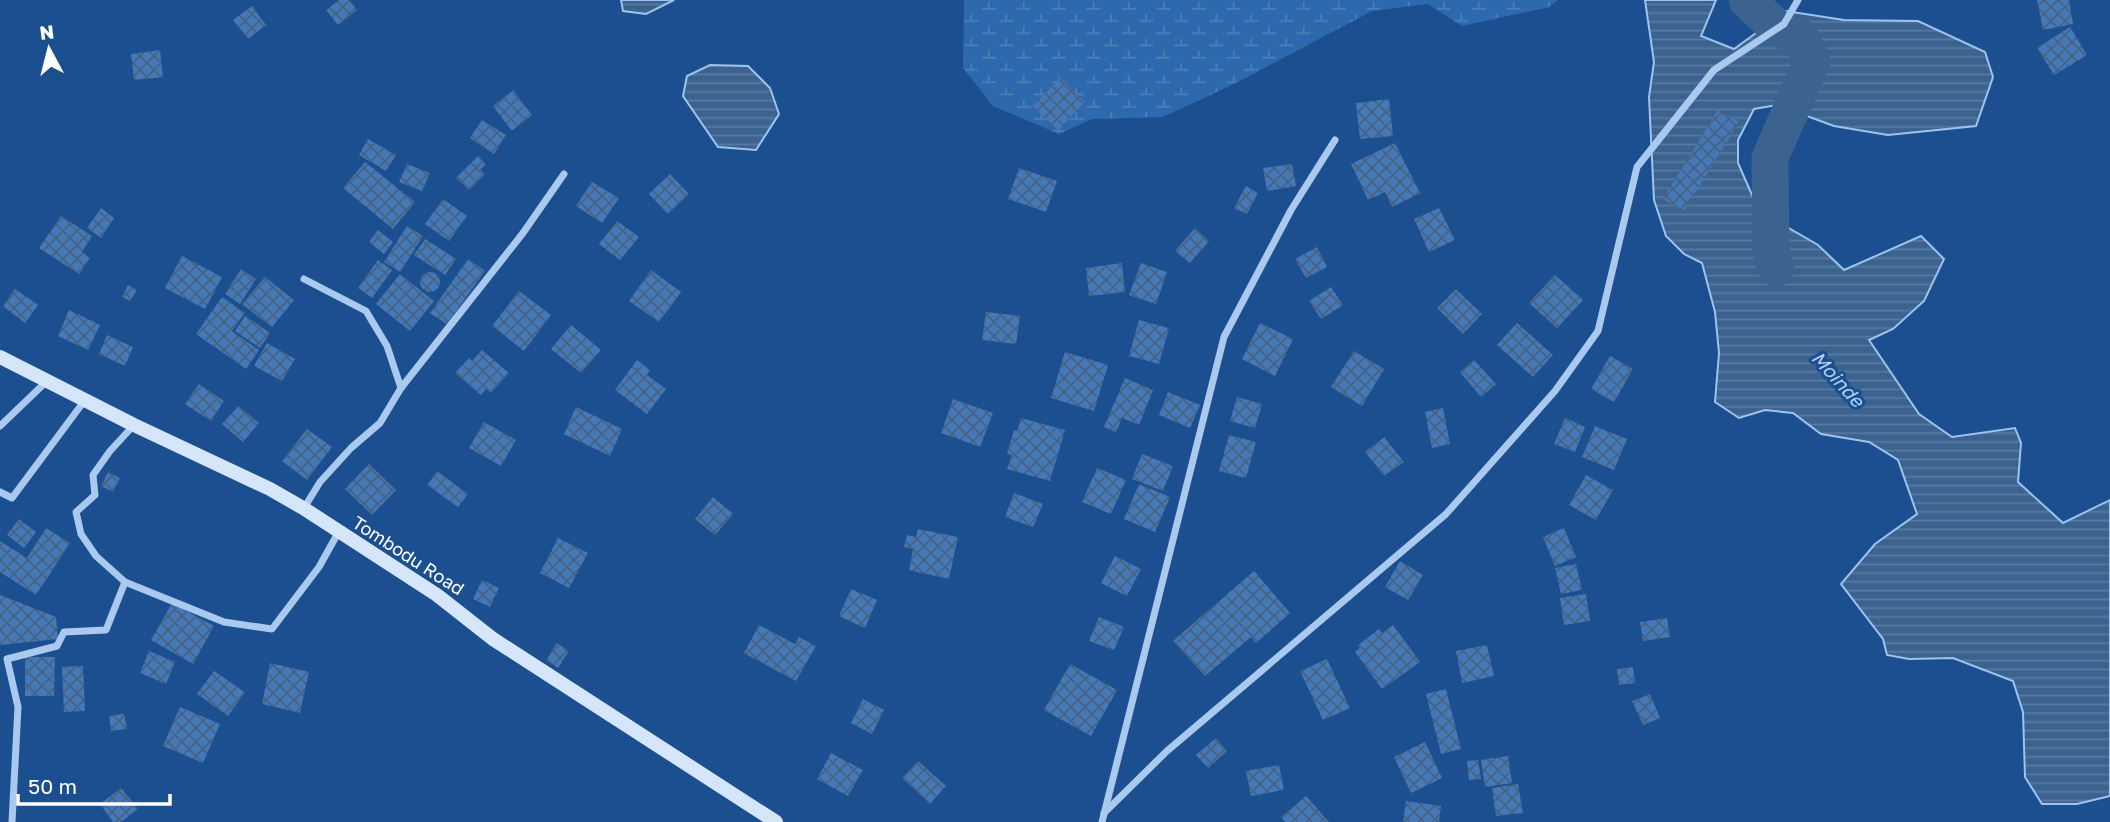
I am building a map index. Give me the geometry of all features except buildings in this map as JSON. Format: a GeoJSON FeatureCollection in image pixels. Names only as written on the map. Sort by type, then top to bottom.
{"type":"FeatureCollection","features":[{"type":"Feature","properties":{"kind":"main road","name":"Tombodu Road"},"geometry":{"type":"LineString","coordinates":[[0,357],[134,425],[270,489],[303,508],[438,596],[493,639],[776,822]]}},
{"type":"Feature","properties":{"kind":"street"},"geometry":{"type":"LineString","coordinates":[[1104,813],[1167,751],[1446,514],[1555,391],[1598,331],[1637,167],[1714,70],[1784,24],[1798,0]]}},
{"type":"Feature","properties":{"kind":"street"},"geometry":{"type":"LineString","coordinates":[[1102,822],[1224,337],[1292,210],[1335,140]]}},
{"type":"Feature","properties":{"kind":"street"},"geometry":{"type":"LineString","coordinates":[[303,508],[320,482],[351,448],[380,423],[401,388],[523,233],[564,174]]}},
{"type":"Feature","properties":{"kind":"street"},"geometry":{"type":"LineString","coordinates":[[304,279],[366,311],[387,346],[401,388]]}},
{"type":"Feature","properties":{"kind":"street"},"geometry":{"type":"LineString","coordinates":[[0,426],[48,380]]}},
{"type":"Feature","properties":{"kind":"street"},"geometry":{"type":"LineString","coordinates":[[0,492],[12,498],[86,400]]}},
{"type":"Feature","properties":{"kind":"street"},"geometry":{"type":"LineString","coordinates":[[134,425],[93,475],[95,495],[76,512],[81,534],[96,556],[125,582],[224,622],[272,629],[319,567],[338,533]]}},
{"type":"Feature","properties":{"kind":"street"},"geometry":{"type":"LineString","coordinates":[[12,822],[18,707],[7,659],[57,646],[64,632],[106,630],[125,582]]}},
{"type":"Feature","properties":{"kind":"green space"},"geometry":{"type":"Polygon","coordinates":[[[964,0],[1558,0],[1549,7],[1462,26],[1428,4],[1372,11],[1234,84],[1163,117],[1092,119],[1059,134],[993,106],[963,68],[964,0]]]}},
{"type":"Feature","properties":{"kind":"water"},"geometry":{"type":"Polygon","coordinates":[[[621,0],[674,0],[646,14],[623,11],[621,0]]]}},
{"type":"Feature","properties":{"kind":"water"},"geometry":{"type":"Polygon","coordinates":[[[1645,0],[1716,0],[1701,36],[1734,49],[1786,11],[1844,20],[1918,21],[1985,52],[1993,77],[1976,126],[1888,135],[1834,126],[1777,105],[1754,109],[1738,140],[1738,163],[1759,211],[1818,245],[1844,270],[1921,236],[1944,259],[1924,301],[1893,329],[1869,340],[1919,414],[1952,437],[2015,428],[2021,443],[2018,482],[2063,523],[2110,500],[2110,796],[2077,804],[2042,804],[2025,777],[2023,712],[2013,681],[1953,658],[1909,659],[1887,655],[1883,639],[1841,584],[1875,544],[1917,514],[1898,460],[1869,442],[1821,434],[1793,413],[1765,410],[1739,418],[1715,402],[1719,353],[1715,312],[1702,263],[1684,254],[1666,236],[1654,200],[1649,97],[1654,62],[1645,0]]]}},
{"type":"Feature","properties":{"kind":"water"},"geometry":{"type":"Polygon","coordinates":[[[710,65],[748,66],[770,88],[779,114],[756,150],[718,147],[683,96],[687,76],[710,65]]]}},
{"type":"Feature","properties":{"kind":"waterway","name":"Moinde"},"geometry":{"type":"LineString","coordinates":[[1747,0],[1778,29],[1801,38],[1812,61],[1770,158],[1771,251],[1776,268]]}}]}
